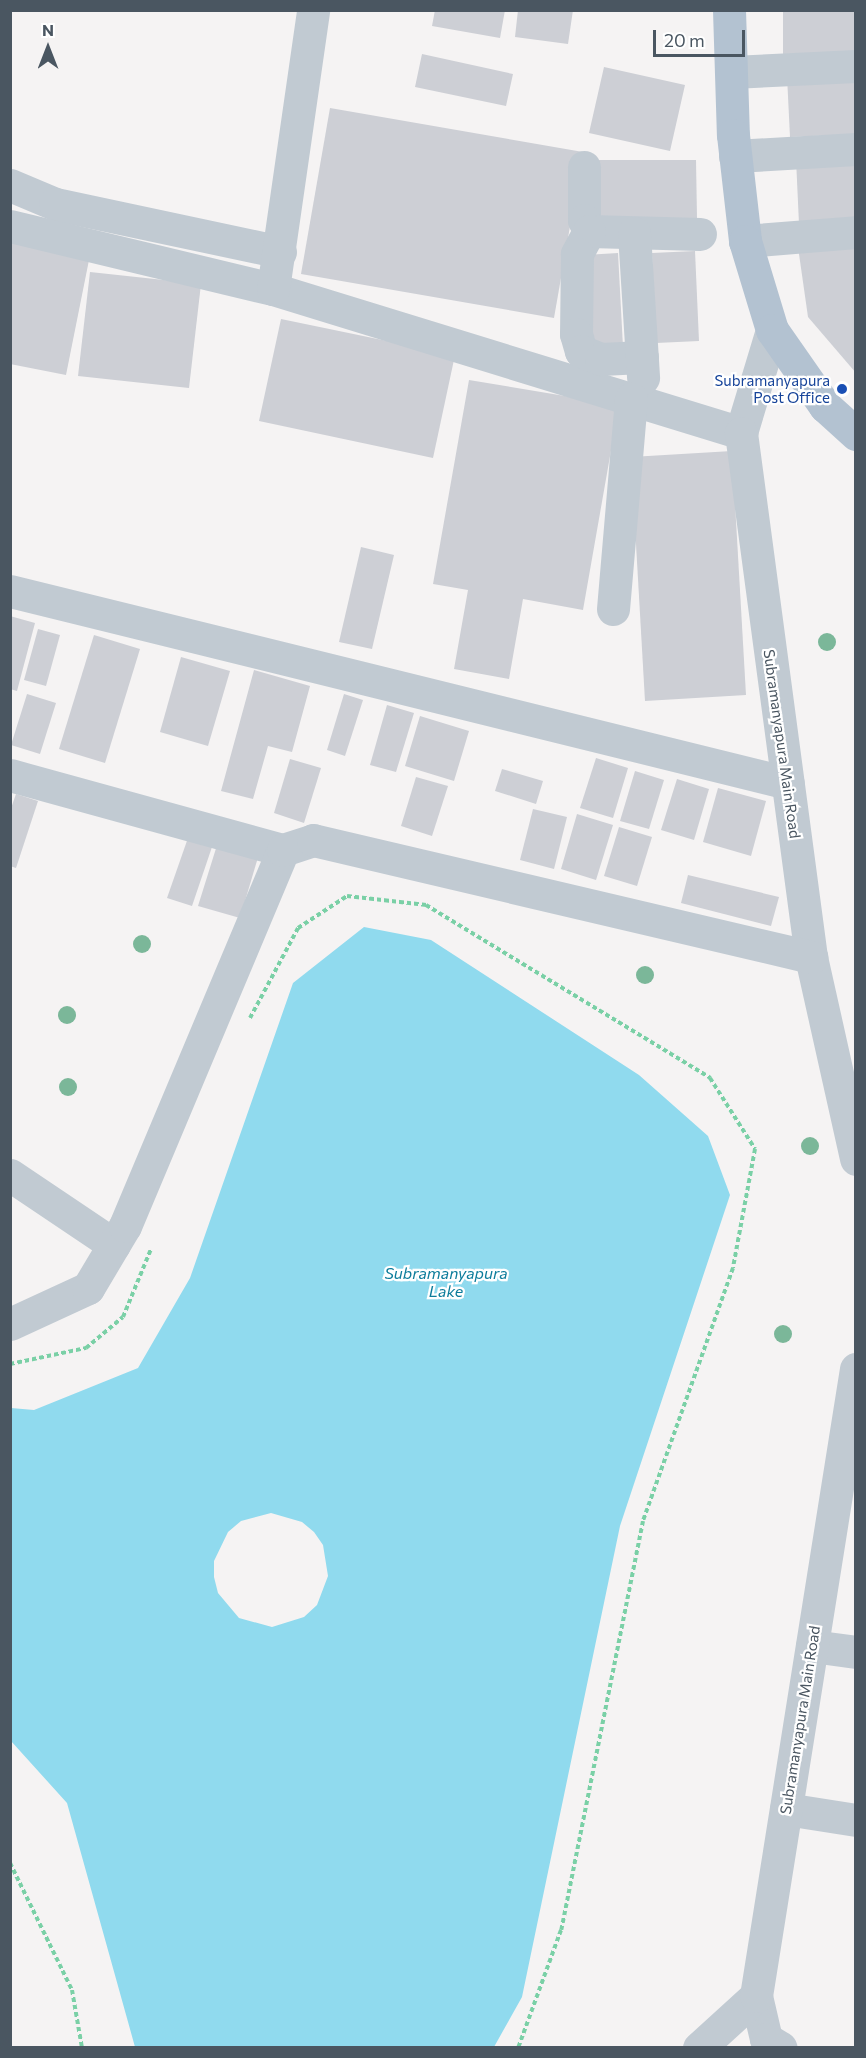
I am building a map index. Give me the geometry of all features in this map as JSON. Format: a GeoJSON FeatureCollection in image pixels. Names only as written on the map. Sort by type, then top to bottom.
{"type":"FeatureCollection","features":[{"type":"Feature","properties":{"kind":"main road"},"geometry":{"type":"LineString","coordinates":[[729,10],[735,156],[745,242],[772,330],[825,406],[855,434]]}},
{"type":"Feature","properties":{"kind":"street"},"geometry":{"type":"LineString","coordinates":[[273,289],[313,10]]}},
{"type":"Feature","properties":{"kind":"street"},"geometry":{"type":"LineString","coordinates":[[732,72],[855,66]]}},
{"type":"Feature","properties":{"kind":"street"},"geometry":{"type":"LineString","coordinates":[[735,156],[855,149]]}},
{"type":"Feature","properties":{"kind":"street"},"geometry":{"type":"LineString","coordinates":[[584,167],[584,220],[589,231]]}},
{"type":"Feature","properties":{"kind":"street"},"geometry":{"type":"LineString","coordinates":[[10,185],[55,204],[280,252]]}},
{"type":"Feature","properties":{"kind":"street"},"geometry":{"type":"LineString","coordinates":[[10,226],[273,289],[741,433]]}},
{"type":"Feature","properties":{"kind":"street"},"geometry":{"type":"LineString","coordinates":[[589,231],[700,234]]}},
{"type":"Feature","properties":{"kind":"street"},"geometry":{"type":"LineString","coordinates":[[589,231],[577,254],[576,334],[581,351],[601,359],[642,357]]}},
{"type":"Feature","properties":{"kind":"street"},"geometry":{"type":"LineString","coordinates":[[745,242],[855,232]]}},
{"type":"Feature","properties":{"kind":"street"},"geometry":{"type":"LineString","coordinates":[[613,609],[642,357],[634,233]]}},
{"type":"Feature","properties":{"kind":"street","name":"Subramanyapura Main Road"},"geometry":{"type":"LineString","coordinates":[[772,330],[741,433],[811,957],[855,1159]]}},
{"type":"Feature","properties":{"kind":"street"},"geometry":{"type":"LineString","coordinates":[[10,591],[788,783]]}},
{"type":"Feature","properties":{"kind":"street"},"geometry":{"type":"LineString","coordinates":[[10,775],[283,850],[313,840],[811,957]]}},
{"type":"Feature","properties":{"kind":"street"},"geometry":{"type":"LineString","coordinates":[[10,1324],[88,1288],[114,1245],[283,850]]}},
{"type":"Feature","properties":{"kind":"street"},"geometry":{"type":"LineString","coordinates":[[10,1175],[114,1245]]}},
{"type":"Feature","properties":{"kind":"street","name":"Subramanyapura Main Road"},"geometry":{"type":"LineString","coordinates":[[756,1996],[812,1646],[846,1494],[855,1369]]}},
{"type":"Feature","properties":{"kind":"street"},"geometry":{"type":"LineString","coordinates":[[812,1646],[855,1652]]}},
{"type":"Feature","properties":{"kind":"street"},"geometry":{"type":"LineString","coordinates":[[786,1809],[855,1820]]}},
{"type":"Feature","properties":{"kind":"street"},"geometry":{"type":"LineString","coordinates":[[699,2048],[756,1996],[766,2039],[781,2048]]}},
{"type":"Feature","properties":{"kind":"path"},"geometry":{"type":"LineString","coordinates":[[246,1025],[298,927],[347,896],[426,905],[710,1078],[755,1149],[733,1268],[643,1521],[561,1930],[518,2048]]}},
{"type":"Feature","properties":{"kind":"path"},"geometry":{"type":"LineString","coordinates":[[10,1364],[86,1348],[116,1323],[155,1241]]}},
{"type":"Feature","properties":{"kind":"path"},"geometry":{"type":"LineString","coordinates":[[10,1863],[72,1990],[82,2048]]}},
{"type":"Feature","properties":{"kind":"water","name":"Subramanyapura Lake"},"geometry":{"type":"Polygon","coordinates":[[[364,927],[431,940],[639,1075],[708,1136],[730,1195],[620,1526],[522,1997],[494,2047],[135,2047],[67,1803],[11,1741],[11,1408],[34,1410],[138,1368],[190,1278],[293,983],[364,927]],[[271,1513],[241,1521],[228,1532],[214,1561],[214,1577],[218,1593],[239,1618],[272,1627],[304,1617],[317,1605],[328,1576],[323,1545],[314,1532],[302,1522],[271,1513]]]}},
{"type":"Feature","properties":{"kind":"building"},"geometry":{"type":"Polygon","coordinates":[[[435,10],[505,10],[500,38],[432,26],[435,10]]]}},
{"type":"Feature","properties":{"kind":"building"},"geometry":{"type":"Polygon","coordinates":[[[518,10],[573,10],[568,44],[515,37],[518,10]]]}},
{"type":"Feature","properties":{"kind":"building"},"geometry":{"type":"Polygon","coordinates":[[[783,10],[856,10],[856,53],[783,54],[783,10]]]}},
{"type":"Feature","properties":{"kind":"building"},"geometry":{"type":"Polygon","coordinates":[[[422,54],[513,74],[506,106],[415,87],[422,54]]]}},
{"type":"Feature","properties":{"kind":"building"},"geometry":{"type":"Polygon","coordinates":[[[604,67],[685,85],[670,151],[589,133],[604,67]]]}},
{"type":"Feature","properties":{"kind":"building"},"geometry":{"type":"Polygon","coordinates":[[[856,73],[856,134],[790,137],[787,76],[856,73]]]}},
{"type":"Feature","properties":{"kind":"building"},"geometry":{"type":"Polygon","coordinates":[[[330,108],[583,152],[554,318],[301,274],[330,108]]]}},
{"type":"Feature","properties":{"kind":"building"},"geometry":{"type":"Polygon","coordinates":[[[856,157],[856,222],[799,224],[796,159],[856,157]]]}},
{"type":"Feature","properties":{"kind":"building"},"geometry":{"type":"Polygon","coordinates":[[[597,160],[696,160],[697,218],[598,219],[597,160]]]}},
{"type":"Feature","properties":{"kind":"building"},"geometry":{"type":"Polygon","coordinates":[[[10,234],[91,250],[66,375],[10,364],[10,234]]]}},
{"type":"Feature","properties":{"kind":"building"},"geometry":{"type":"Polygon","coordinates":[[[856,237],[856,373],[808,317],[797,240],[856,237]]]}},
{"type":"Feature","properties":{"kind":"building"},"geometry":{"type":"Polygon","coordinates":[[[695,251],[699,341],[656,343],[652,253],[695,251]]]}},
{"type":"Feature","properties":{"kind":"building"},"geometry":{"type":"Polygon","coordinates":[[[618,253],[623,347],[590,349],[585,255],[618,253]]]}},
{"type":"Feature","properties":{"kind":"building"},"geometry":{"type":"Polygon","coordinates":[[[90,272],[201,284],[189,388],[78,376],[90,272]]]}},
{"type":"Feature","properties":{"kind":"building"},"geometry":{"type":"Polygon","coordinates":[[[281,319],[455,355],[433,458],[259,421],[281,319]]]}},
{"type":"Feature","properties":{"kind":"building"},"geometry":{"type":"Polygon","coordinates":[[[469,380],[619,405],[583,610],[523,599],[509,679],[454,669],[468,590],[433,584],[469,380]]]}},
{"type":"Feature","properties":{"kind":"building"},"geometry":{"type":"Polygon","coordinates":[[[732,451],[746,695],[645,701],[631,457],[732,451]]]}},
{"type":"Feature","properties":{"kind":"building"},"geometry":{"type":"Polygon","coordinates":[[[361,547],[394,555],[372,649],[339,642],[361,547]]]}},
{"type":"Feature","properties":{"kind":"building"},"geometry":{"type":"Polygon","coordinates":[[[10,616],[35,623],[17,691],[10,689],[10,616]]]}},
{"type":"Feature","properties":{"kind":"building"},"geometry":{"type":"Polygon","coordinates":[[[38,629],[60,635],[46,686],[24,680],[38,629]]]}},
{"type":"Feature","properties":{"kind":"building"},"geometry":{"type":"Polygon","coordinates":[[[94,635],[140,649],[105,763],[59,749],[94,635]]]}},
{"type":"Feature","properties":{"kind":"building"},"geometry":{"type":"Polygon","coordinates":[[[181,657],[230,671],[208,746],[160,732],[181,657]]]}},
{"type":"Feature","properties":{"kind":"building"},"geometry":{"type":"Polygon","coordinates":[[[254,670],[310,686],[292,752],[268,746],[253,799],[221,791],[254,670]]]}},
{"type":"Feature","properties":{"kind":"building"},"geometry":{"type":"Polygon","coordinates":[[[27,694],[56,703],[40,754],[11,745],[27,694]]]}},
{"type":"Feature","properties":{"kind":"building"},"geometry":{"type":"Polygon","coordinates":[[[344,694],[363,700],[345,756],[327,750],[344,694]]]}},
{"type":"Feature","properties":{"kind":"building"},"geometry":{"type":"Polygon","coordinates":[[[387,705],[414,713],[396,772],[370,765],[387,705]]]}},
{"type":"Feature","properties":{"kind":"building"},"geometry":{"type":"Polygon","coordinates":[[[420,716],[469,731],[454,781],[405,766],[420,716]]]}},
{"type":"Feature","properties":{"kind":"building"},"geometry":{"type":"Polygon","coordinates":[[[596,758],[628,768],[613,818],[580,808],[596,758]]]}},
{"type":"Feature","properties":{"kind":"building"},"geometry":{"type":"Polygon","coordinates":[[[290,759],[321,768],[304,823],[274,813],[290,759]]]}},
{"type":"Feature","properties":{"kind":"building"},"geometry":{"type":"Polygon","coordinates":[[[502,769],[543,781],[536,804],[495,791],[502,769]]]}},
{"type":"Feature","properties":{"kind":"building"},"geometry":{"type":"Polygon","coordinates":[[[635,771],[664,780],[649,829],[620,821],[635,771]]]}},
{"type":"Feature","properties":{"kind":"building"},"geometry":{"type":"Polygon","coordinates":[[[416,777],[448,786],[432,836],[401,826],[416,777]]]}},
{"type":"Feature","properties":{"kind":"building"},"geometry":{"type":"Polygon","coordinates":[[[677,779],[709,789],[694,840],[661,830],[677,779]]]}},
{"type":"Feature","properties":{"kind":"building"},"geometry":{"type":"Polygon","coordinates":[[[718,788],[766,801],[751,856],[703,842],[718,788]]]}},
{"type":"Feature","properties":{"kind":"building"},"geometry":{"type":"Polygon","coordinates":[[[16,794],[38,801],[16,868],[10,866],[10,811],[16,794]]]}},
{"type":"Feature","properties":{"kind":"building"},"geometry":{"type":"Polygon","coordinates":[[[533,809],[567,817],[554,869],[520,860],[533,809]]]}},
{"type":"Feature","properties":{"kind":"building"},"geometry":{"type":"Polygon","coordinates":[[[577,814],[613,825],[596,880],[561,869],[577,814]]]}},
{"type":"Feature","properties":{"kind":"building"},"geometry":{"type":"Polygon","coordinates":[[[619,827],[652,837],[637,886],[604,876],[619,827]]]}},
{"type":"Feature","properties":{"kind":"building"},"geometry":{"type":"Polygon","coordinates":[[[189,835],[213,844],[192,906],[167,898],[189,835]]]}},
{"type":"Feature","properties":{"kind":"building"},"geometry":{"type":"Polygon","coordinates":[[[218,842],[259,854],[240,918],[198,906],[218,842]]]}},
{"type":"Feature","properties":{"kind":"building"},"geometry":{"type":"Polygon","coordinates":[[[688,875],[779,897],[771,926],[681,903],[688,875]]]}},
{"type":"Feature","properties":{"kind":"place","name":"Subramanyapura Post Office"},"geometry":{"type":"Point","coordinates":[842,389]}}]}
